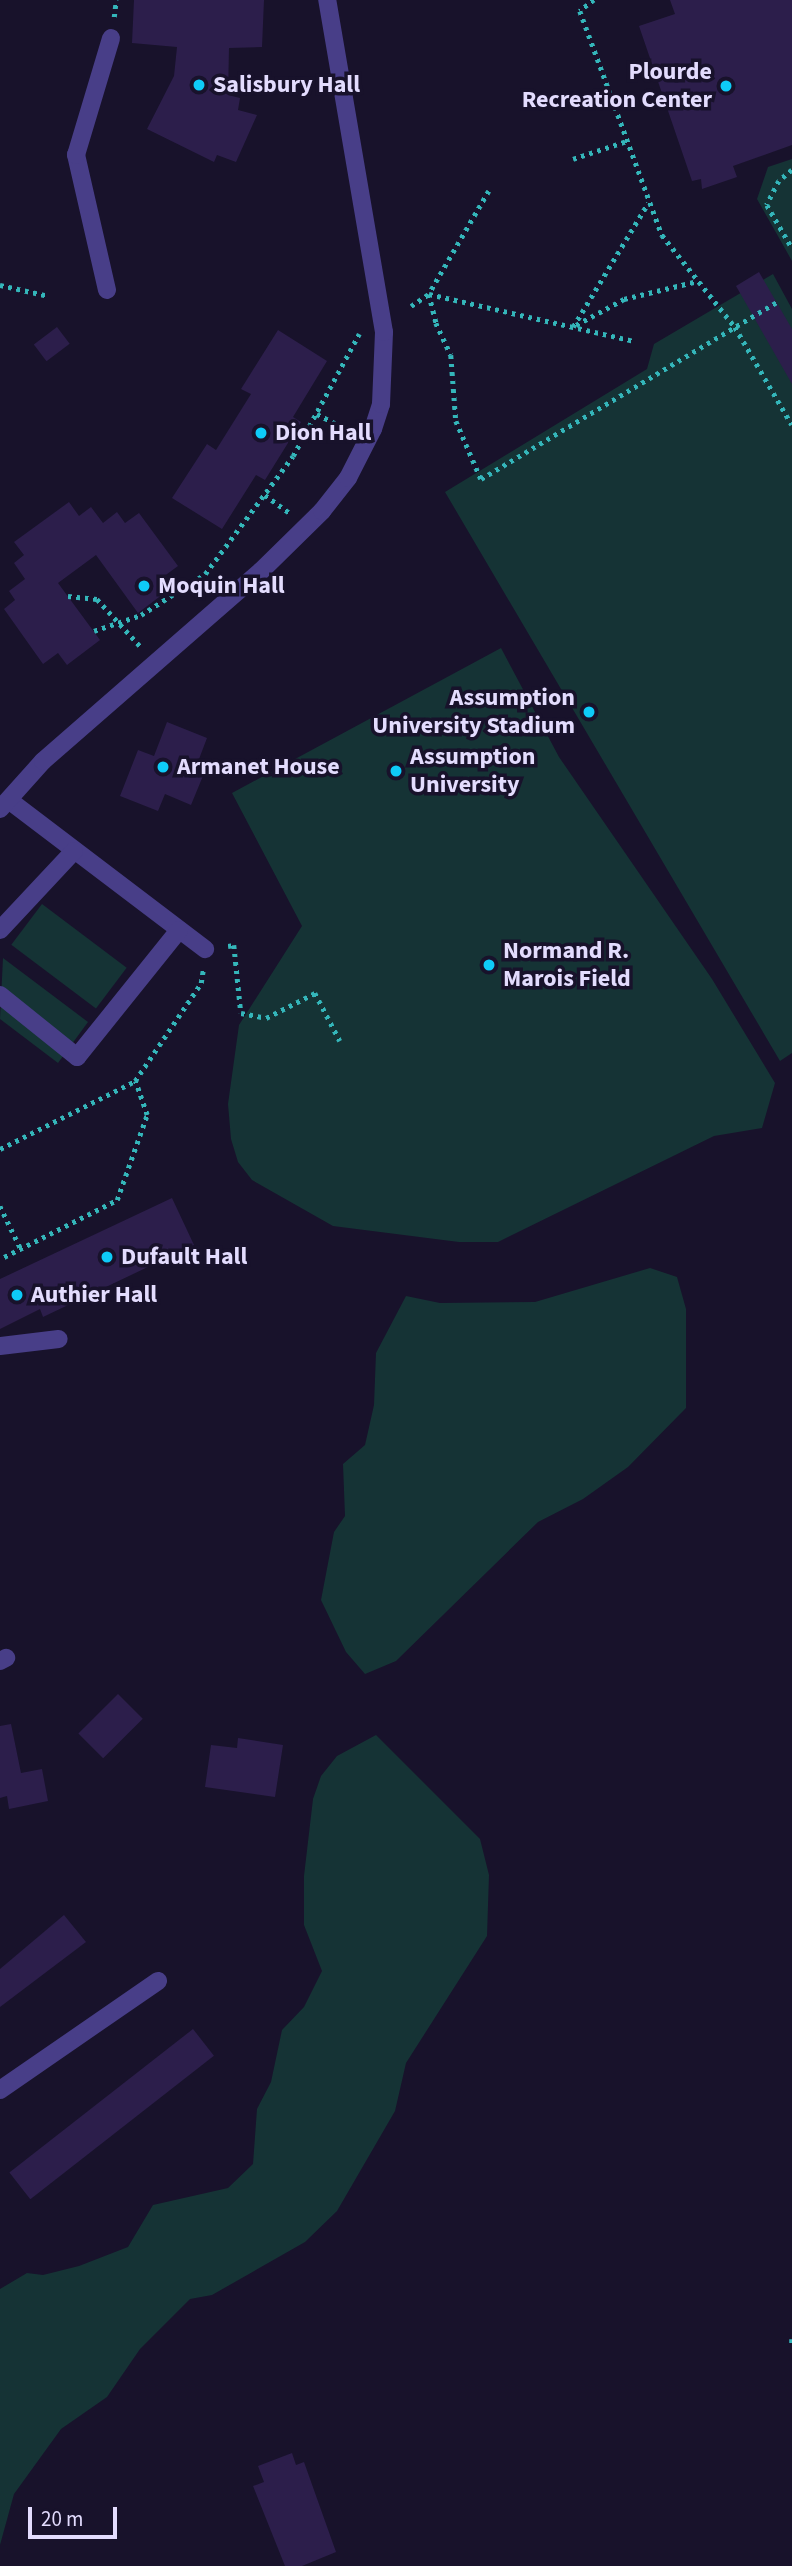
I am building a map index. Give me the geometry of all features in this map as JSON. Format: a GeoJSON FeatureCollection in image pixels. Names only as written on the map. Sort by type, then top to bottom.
{"type":"FeatureCollection","features":[{"type":"Feature","properties":{"kind":"street"},"geometry":{"type":"LineString","coordinates":[[205,949],[74,850],[5,805],[43,761],[322,511],[348,478],[368,441],[381,404],[384,332],[327,0]]}},
{"type":"Feature","properties":{"kind":"street"},"geometry":{"type":"LineString","coordinates":[[107,290],[76,155],[111,38]]}},
{"type":"Feature","properties":{"kind":"street"},"geometry":{"type":"LineString","coordinates":[[0,930],[74,850]]}},
{"type":"Feature","properties":{"kind":"street"},"geometry":{"type":"LineString","coordinates":[[0,995],[77,1057],[179,930]]}},
{"type":"Feature","properties":{"kind":"street"},"geometry":{"type":"LineString","coordinates":[[0,1346],[59,1339]]}},
{"type":"Feature","properties":{"kind":"street"},"geometry":{"type":"LineString","coordinates":[[0,2090],[158,1981]]}},
{"type":"Feature","properties":{"kind":"path"},"geometry":{"type":"LineString","coordinates":[[594,0],[580,11],[662,235],[735,327],[792,425]]}},
{"type":"Feature","properties":{"kind":"path"},"geometry":{"type":"LineString","coordinates":[[573,159],[627,141]]}},
{"type":"Feature","properties":{"kind":"path"},"geometry":{"type":"LineString","coordinates":[[792,170],[779,181],[767,205],[792,248]]}},
{"type":"Feature","properties":{"kind":"path"},"geometry":{"type":"LineString","coordinates":[[411,306],[429,294],[489,191]]}},
{"type":"Feature","properties":{"kind":"path"},"geometry":{"type":"LineString","coordinates":[[573,328],[648,202]]}},
{"type":"Feature","properties":{"kind":"path"},"geometry":{"type":"LineString","coordinates":[[573,328],[624,299],[698,281]]}},
{"type":"Feature","properties":{"kind":"path"},"geometry":{"type":"LineString","coordinates":[[0,285],[49,296]]}},
{"type":"Feature","properties":{"kind":"path"},"geometry":{"type":"LineString","coordinates":[[429,294],[436,323],[451,355],[456,421],[481,479],[778,301]]}},
{"type":"Feature","properties":{"kind":"path"},"geometry":{"type":"LineString","coordinates":[[429,294],[635,341]]}},
{"type":"Feature","properties":{"kind":"path"},"geometry":{"type":"LineString","coordinates":[[94,631],[141,615],[205,574],[293,456],[359,334]]}},
{"type":"Feature","properties":{"kind":"path"},"geometry":{"type":"LineString","coordinates":[[317,414],[368,441]]}},
{"type":"Feature","properties":{"kind":"path"},"geometry":{"type":"LineString","coordinates":[[68,596],[97,599],[155,663]]}},
{"type":"Feature","properties":{"kind":"path"},"geometry":{"type":"LineString","coordinates":[[0,1149],[135,1080],[201,983],[205,949],[234,945],[241,1013],[267,1018],[315,993],[340,1041]]}},
{"type":"Feature","properties":{"kind":"path"},"geometry":{"type":"LineString","coordinates":[[4,1258],[117,1200],[147,1115],[135,1080]]}},
{"type":"Feature","properties":{"kind":"path"},"geometry":{"type":"LineString","coordinates":[[0,1206],[20,1249]]}},
{"type":"Feature","properties":{"kind":"green space"},"geometry":{"type":"Polygon","coordinates":[[[792,159],[792,261],[757,199],[768,167],[792,159]]]}},
{"type":"Feature","properties":{"kind":"green space"},"geometry":{"type":"Polygon","coordinates":[[[773,274],[792,309],[792,1053],[780,1061],[445,492],[647,369],[654,344],[773,274]]]}},
{"type":"Feature","properties":{"kind":"green space","name":"Normand R. Marois Field"},"geometry":{"type":"Polygon","coordinates":[[[501,648],[559,757],[712,979],[775,1083],[762,1128],[714,1136],[498,1242],[459,1242],[333,1226],[252,1180],[238,1162],[231,1139],[228,1104],[239,1025],[302,926],[232,793],[501,648]]]}},
{"type":"Feature","properties":{"kind":"green space"},"geometry":{"type":"Polygon","coordinates":[[[42,904],[127,968],[96,1009],[11,945],[42,904]]]}},
{"type":"Feature","properties":{"kind":"green space"},"geometry":{"type":"Polygon","coordinates":[[[3,958],[88,1022],[58,1063],[0,1019],[3,958]]]}},
{"type":"Feature","properties":{"kind":"green space"},"geometry":{"type":"Polygon","coordinates":[[[650,1268],[677,1277],[686,1309],[686,1408],[628,1467],[583,1499],[538,1522],[396,1661],[365,1674],[346,1652],[321,1600],[334,1532],[345,1516],[343,1464],[365,1445],[374,1405],[376,1353],[406,1296],[440,1303],[535,1302],[650,1268]]]}},
{"type":"Feature","properties":{"kind":"green space"},"geometry":{"type":"Polygon","coordinates":[[[376,1735],[480,1839],[489,1875],[487,1936],[406,2063],[395,2111],[337,2211],[305,2242],[212,2295],[190,2299],[140,2349],[107,2397],[61,2429],[14,2494],[0,2545],[0,2289],[27,2273],[43,2275],[79,2266],[128,2247],[153,2205],[228,2188],[253,2164],[257,2109],[271,2082],[282,2030],[304,2007],[322,1971],[304,1925],[304,1876],[313,1799],[321,1776],[337,1756],[376,1735]]]}},
{"type":"Feature","properties":{"kind":"building","name":"Salisbury Hall"},"geometry":{"type":"Polygon","coordinates":[[[134,0],[264,0],[262,47],[229,48],[228,95],[240,98],[238,110],[257,115],[236,162],[217,155],[214,162],[147,129],[174,76],[177,47],[132,43],[134,0]]]}},
{"type":"Feature","properties":{"kind":"building","name":"Plourde Recreation Center"},"geometry":{"type":"Polygon","coordinates":[[[670,0],[792,0],[792,145],[733,166],[737,177],[702,189],[701,179],[692,181],[639,26],[675,14],[670,0]]]}},
{"type":"Feature","properties":{"kind":"building"},"geometry":{"type":"Polygon","coordinates":[[[759,272],[792,329],[792,384],[736,286],[759,272]]]}},
{"type":"Feature","properties":{"kind":"building"},"geometry":{"type":"Polygon","coordinates":[[[57,327],[70,344],[46,361],[34,344],[57,327]]]}},
{"type":"Feature","properties":{"kind":"building","name":"Dion Hall"},"geometry":{"type":"Polygon","coordinates":[[[278,330],[327,361],[293,417],[301,422],[265,480],[256,475],[222,529],[172,498],[207,444],[216,450],[251,394],[241,389],[278,330]]]}},
{"type":"Feature","properties":{"kind":"building","name":"Moquin Hall"},"geometry":{"type":"Polygon","coordinates":[[[69,502],[79,516],[91,507],[103,523],[117,512],[125,523],[139,513],[178,566],[163,577],[171,588],[138,613],[96,555],[58,583],[100,640],[67,665],[58,653],[43,664],[4,609],[15,600],[9,591],[25,579],[14,563],[24,555],[14,542],[69,502]]]}},
{"type":"Feature","properties":{"kind":"building","name":"Armanet House"},"geometry":{"type":"Polygon","coordinates":[[[167,722],[207,738],[196,767],[205,771],[191,805],[165,794],[158,811],[120,796],[138,750],[154,756],[167,722]]]}},
{"type":"Feature","properties":{"kind":"building","name":"Dufault Hall"},"geometry":{"type":"Polygon","coordinates":[[[172,1198],[194,1245],[43,1317],[40,1309],[0,1329],[0,1279],[172,1198]]]}},
{"type":"Feature","properties":{"kind":"building"},"geometry":{"type":"Polygon","coordinates":[[[118,1694],[143,1719],[103,1758],[78,1734],[118,1694]]]}},
{"type":"Feature","properties":{"kind":"building"},"geometry":{"type":"Polygon","coordinates":[[[11,1724],[21,1773],[42,1769],[48,1801],[9,1809],[7,1796],[0,1798],[0,1726],[11,1724]]]}},
{"type":"Feature","properties":{"kind":"building"},"geometry":{"type":"Polygon","coordinates":[[[238,1738],[283,1745],[275,1797],[205,1787],[211,1745],[237,1748],[238,1738]]]}},
{"type":"Feature","properties":{"kind":"building"},"geometry":{"type":"Polygon","coordinates":[[[64,1915],[86,1942],[0,2007],[0,1969],[64,1915]]]}},
{"type":"Feature","properties":{"kind":"building"},"geometry":{"type":"Polygon","coordinates":[[[193,2029],[214,2056],[30,2199],[9,2172],[193,2029]]]}},
{"type":"Feature","properties":{"kind":"building"},"geometry":{"type":"Polygon","coordinates":[[[292,2453],[296,2465],[304,2462],[336,2552],[302,2566],[285,2566],[253,2486],[264,2482],[258,2466],[292,2453]]]}},
{"type":"Feature","properties":{"kind":"place","name":"Salisbury Hall"},"geometry":{"type":"Point","coordinates":[199,85]}},
{"type":"Feature","properties":{"kind":"place","name":"Plourde Recreation Center"},"geometry":{"type":"Point","coordinates":[726,86]}},
{"type":"Feature","properties":{"kind":"place","name":"Dion Hall"},"geometry":{"type":"Point","coordinates":[261,433]}},
{"type":"Feature","properties":{"kind":"place","name":"Moquin Hall"},"geometry":{"type":"Point","coordinates":[144,586]}},
{"type":"Feature","properties":{"kind":"place","name":"Assumption University Stadium"},"geometry":{"type":"Point","coordinates":[589,712]}},
{"type":"Feature","properties":{"kind":"place","name":"Armanet House"},"geometry":{"type":"Point","coordinates":[163,767]}},
{"type":"Feature","properties":{"kind":"place","name":"Assumption University"},"geometry":{"type":"Point","coordinates":[396,771]}},
{"type":"Feature","properties":{"kind":"place","name":"Normand R. Marois Field"},"geometry":{"type":"Point","coordinates":[489,965]}},
{"type":"Feature","properties":{"kind":"place","name":"Dufault Hall"},"geometry":{"type":"Point","coordinates":[107,1257]}},
{"type":"Feature","properties":{"kind":"place","name":"Authier Hall"},"geometry":{"type":"Point","coordinates":[17,1295]}}]}
